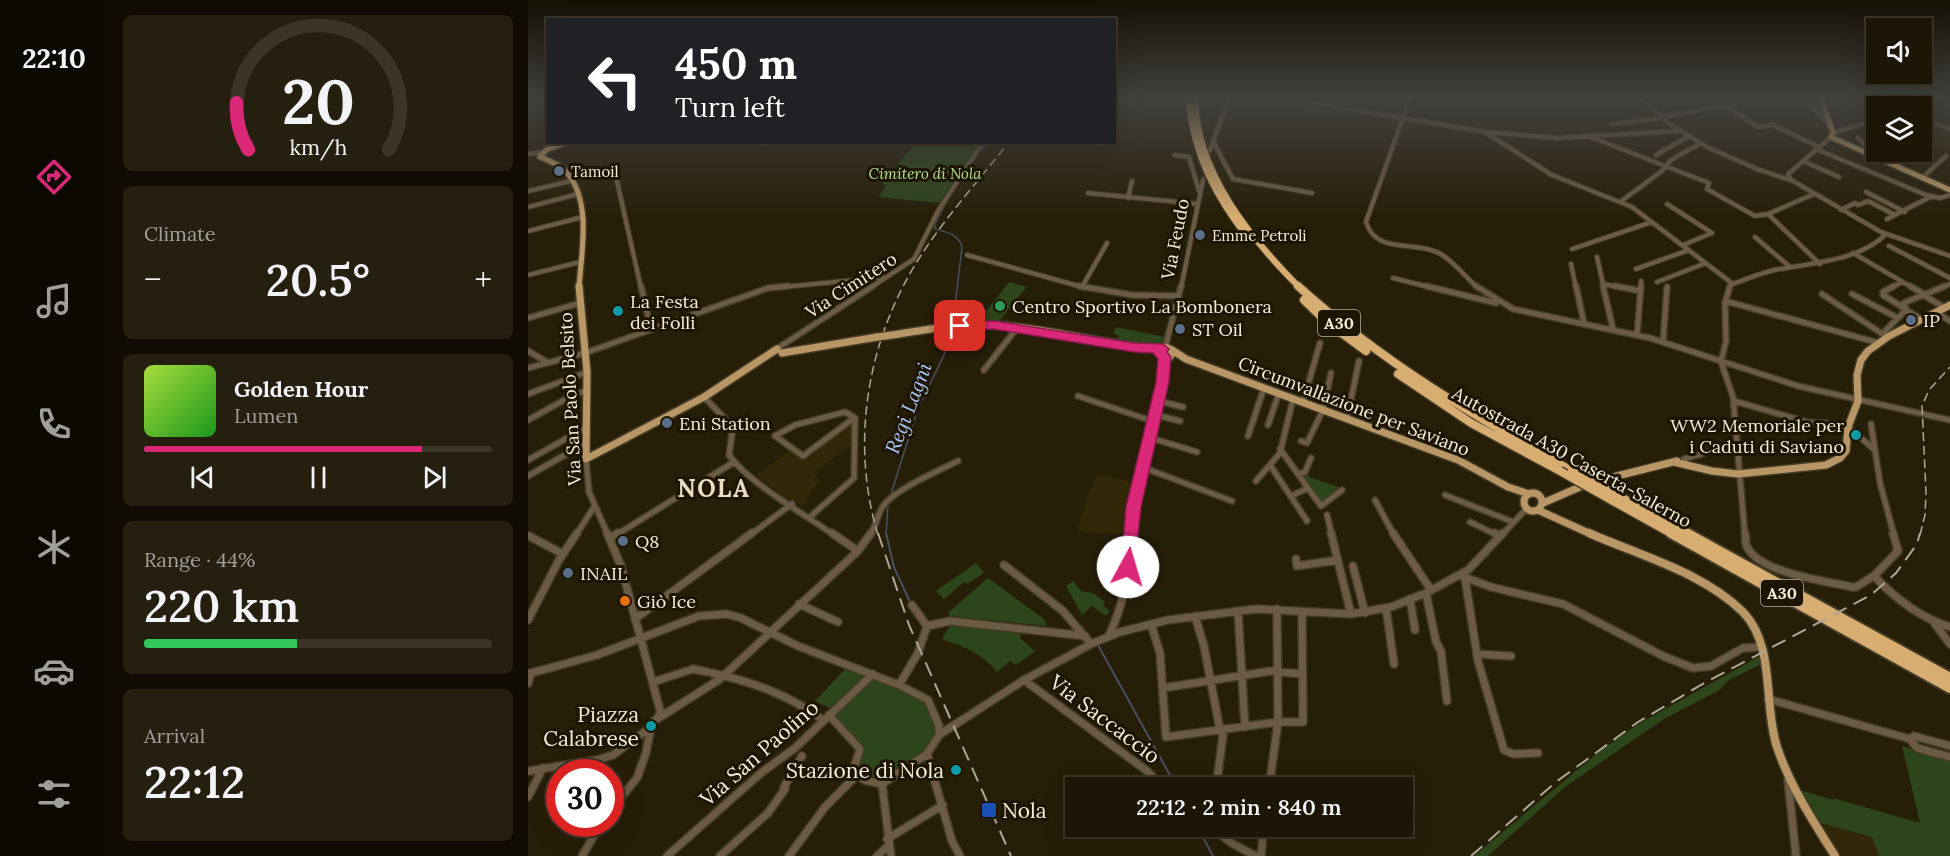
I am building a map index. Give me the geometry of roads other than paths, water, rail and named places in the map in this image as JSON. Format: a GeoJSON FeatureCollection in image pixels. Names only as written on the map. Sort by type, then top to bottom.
{"type":"FeatureCollection","features":[{"type":"Feature","properties":{"kind":"highway","name":"Autostrada A30 Caserta-Salerno"},"geometry":{"type":"LineString","coordinates":[[1194,138],[1210,181],[1235,222],[1290,287],[1328,323],[1369,354],[1471,423],[1950,678]]}},
{"type":"Feature","properties":{"kind":"highway","name":"Autostrada A30 Caserta-Salerno"},"geometry":{"type":"LineString","coordinates":[[1201,138],[1216,180],[1253,236],[1295,285],[1335,320],[1390,361],[1475,416],[1615,498],[1950,688]]}},
{"type":"Feature","properties":{"kind":"main road"},"geometry":{"type":"LineString","coordinates":[[1838,138],[1866,152]]}},
{"type":"Feature","properties":{"kind":"main road"},"geometry":{"type":"LineString","coordinates":[[565,144],[544,152],[541,158],[556,164],[568,174],[571,180]]}},
{"type":"Feature","properties":{"kind":"main road"},"geometry":{"type":"LineString","coordinates":[[1888,162],[1950,191]]}},
{"type":"Feature","properties":{"kind":"main road","name":"Via San Paolo Belsito"},"geometry":{"type":"LineString","coordinates":[[571,180],[578,194],[583,217],[579,293],[587,372],[586,459]]}},
{"type":"Feature","properties":{"kind":"main road"},"geometry":{"type":"LineString","coordinates":[[1527,507],[1602,481],[1674,462],[1738,474],[1826,465],[1840,459],[1848,449],[1848,426],[1858,400],[1856,377],[1860,361],[1888,336],[1948,307]]}},
{"type":"Feature","properties":{"kind":"main road","name":"Circumvallazione per Saviano"},"geometry":{"type":"LineString","coordinates":[[586,459],[704,397],[755,364],[782,350],[960,326],[994,325],[1166,352],[1458,460],[1526,497],[1527,507]]}},
{"type":"Feature","properties":{"kind":"main road"},"geometry":{"type":"LineString","coordinates":[[1526,497],[1540,503],[1564,521],[1619,545],[1652,563],[1674,570],[1708,586],[1733,602],[1754,626],[1760,644],[1772,730],[1787,774],[1835,856]]}},
{"type":"Feature","properties":{"kind":"street"},"geometry":{"type":"LineString","coordinates":[[1210,150],[1214,138]]}},
{"type":"Feature","properties":{"kind":"street"},"geometry":{"type":"LineString","coordinates":[[1396,138],[1366,219],[1368,231],[1384,243],[1425,248],[1444,255],[1499,303]]}},
{"type":"Feature","properties":{"kind":"street"},"geometry":{"type":"LineString","coordinates":[[1494,138],[1552,175],[1620,202],[1652,222],[1732,284]]}},
{"type":"Feature","properties":{"kind":"street"},"geometry":{"type":"LineString","coordinates":[[1593,138],[1709,183],[1707,189],[1755,216],[1768,214],[1814,194]]}},
{"type":"Feature","properties":{"kind":"street"},"geometry":{"type":"LineString","coordinates":[[1656,155],[1686,138]]}},
{"type":"Feature","properties":{"kind":"street"},"geometry":{"type":"LineString","coordinates":[[1692,138],[1757,169],[1793,181]]}},
{"type":"Feature","properties":{"kind":"street"},"geometry":{"type":"LineString","coordinates":[[1798,138],[1932,196],[1940,198],[1950,191]]}},
{"type":"Feature","properties":{"kind":"street"},"geometry":{"type":"LineString","coordinates":[[1829,138],[1788,174],[1788,177],[1884,233],[1950,256]]}},
{"type":"Feature","properties":{"kind":"street"},"geometry":{"type":"LineString","coordinates":[[1857,138],[1866,146]]}},
{"type":"Feature","properties":{"kind":"street"},"geometry":{"type":"LineString","coordinates":[[1213,141],[1233,179],[1312,193]]}},
{"type":"Feature","properties":{"kind":"street"},"geometry":{"type":"LineString","coordinates":[[1620,202],[1671,160],[1701,143]]}},
{"type":"Feature","properties":{"kind":"street","name":"Via Cimitero"},"geometry":{"type":"LineString","coordinates":[[782,350],[789,340],[914,259],[946,198],[982,144]]}},
{"type":"Feature","properties":{"kind":"street"},"geometry":{"type":"LineString","coordinates":[[528,154],[544,152]]}},
{"type":"Feature","properties":{"kind":"street"},"geometry":{"type":"LineString","coordinates":[[1175,155],[1189,156],[1200,193]]}},
{"type":"Feature","properties":{"kind":"street"},"geometry":{"type":"LineString","coordinates":[[1923,177],[1946,156]]}},
{"type":"Feature","properties":{"kind":"street"},"geometry":{"type":"LineString","coordinates":[[1803,161],[1839,177]]}},
{"type":"Feature","properties":{"kind":"street"},"geometry":{"type":"LineString","coordinates":[[528,191],[571,180]]}},
{"type":"Feature","properties":{"kind":"street","name":"Via Feudo"},"geometry":{"type":"LineString","coordinates":[[1109,635],[1116,621],[1127,577],[1132,514],[1156,418],[1168,339],[1203,180]]}},
{"type":"Feature","properties":{"kind":"street"},"geometry":{"type":"LineString","coordinates":[[617,181],[651,329]]}},
{"type":"Feature","properties":{"kind":"street"},"geometry":{"type":"LineString","coordinates":[[1128,198],[1132,181]]}},
{"type":"Feature","properties":{"kind":"street"},"geometry":{"type":"LineString","coordinates":[[1866,192],[1905,212]]}},
{"type":"Feature","properties":{"kind":"street"},"geometry":{"type":"LineString","coordinates":[[1088,193],[1198,204]]}},
{"type":"Feature","properties":{"kind":"street"},"geometry":{"type":"LineString","coordinates":[[528,207],[578,194]]}},
{"type":"Feature","properties":{"kind":"street"},"geometry":{"type":"LineString","coordinates":[[1841,210],[1855,203],[1858,205],[1868,201],[1875,196]]}},
{"type":"Feature","properties":{"kind":"street"},"geometry":{"type":"LineString","coordinates":[[1887,219],[1905,212],[1932,196]]}},
{"type":"Feature","properties":{"kind":"street"},"geometry":{"type":"LineString","coordinates":[[1868,201],[1895,215]]}},
{"type":"Feature","properties":{"kind":"street"},"geometry":{"type":"LineString","coordinates":[[1667,204],[1712,233],[1683,245]]}},
{"type":"Feature","properties":{"kind":"street"},"geometry":{"type":"LineString","coordinates":[[1768,214],[1820,264]]}},
{"type":"Feature","properties":{"kind":"street"},"geometry":{"type":"LineString","coordinates":[[528,231],[583,217]]}},
{"type":"Feature","properties":{"kind":"street"},"geometry":{"type":"LineString","coordinates":[[1572,249],[1652,222]]}},
{"type":"Feature","properties":{"kind":"street"},"geometry":{"type":"LineString","coordinates":[[1871,424],[1880,483],[1898,551],[1875,575],[1856,587],[1768,566],[1752,555],[1747,547],[1738,474],[1734,401],[1721,362],[1727,348],[1728,333],[1725,294],[1732,284],[1764,273],[1820,264],[1853,253],[1880,240],[1885,236],[1884,233]]}},
{"type":"Feature","properties":{"kind":"street"},"geometry":{"type":"LineString","coordinates":[[1755,237],[1791,267]]}},
{"type":"Feature","properties":{"kind":"street"},"geometry":{"type":"LineString","coordinates":[[1082,287],[1107,243]]}},
{"type":"Feature","properties":{"kind":"street"},"geometry":{"type":"LineString","coordinates":[[1888,246],[1950,278]]}},
{"type":"Feature","properties":{"kind":"street"},"geometry":{"type":"LineString","coordinates":[[1636,269],[1689,250]]}},
{"type":"Feature","properties":{"kind":"street"},"geometry":{"type":"LineString","coordinates":[[1853,253],[1948,307]]}},
{"type":"Feature","properties":{"kind":"street"},"geometry":{"type":"LineString","coordinates":[[967,255],[1082,287],[1132,295],[1179,296]]}},
{"type":"Feature","properties":{"kind":"street"},"geometry":{"type":"LineString","coordinates":[[1597,257],[1613,329]]}},
{"type":"Feature","properties":{"kind":"street"},"geometry":{"type":"LineString","coordinates":[[528,275],[580,262]]}},
{"type":"Feature","properties":{"kind":"street"},"geometry":{"type":"LineString","coordinates":[[1657,282],[1706,262]]}},
{"type":"Feature","properties":{"kind":"street"},"geometry":{"type":"LineString","coordinates":[[1571,264],[1584,323]]}},
{"type":"Feature","properties":{"kind":"street"},"geometry":{"type":"LineString","coordinates":[[528,368],[585,353],[768,288],[887,277]]}},
{"type":"Feature","properties":{"kind":"street"},"geometry":{"type":"LineString","coordinates":[[1393,278],[1499,303],[1523,311],[1637,335],[1798,386],[1950,420]]}},
{"type":"Feature","properties":{"kind":"street"},"geometry":{"type":"LineString","coordinates":[[1637,335],[1641,281]]}},
{"type":"Feature","properties":{"kind":"street"},"geometry":{"type":"LineString","coordinates":[[1902,282],[1883,293],[1924,320]]}},
{"type":"Feature","properties":{"kind":"street"},"geometry":{"type":"LineString","coordinates":[[1603,284],[1641,291]]}},
{"type":"Feature","properties":{"kind":"street"},"geometry":{"type":"LineString","coordinates":[[1888,336],[1884,332],[1906,309],[1906,302],[1950,284]]}},
{"type":"Feature","properties":{"kind":"street"},"geometry":{"type":"LineString","coordinates":[[1663,342],[1667,287]]}},
{"type":"Feature","properties":{"kind":"street"},"geometry":{"type":"LineString","coordinates":[[1822,294],[1888,336]]}},
{"type":"Feature","properties":{"kind":"street"},"geometry":{"type":"LineString","coordinates":[[1852,294],[1898,318]]}},
{"type":"Feature","properties":{"kind":"street"},"geometry":{"type":"LineString","coordinates":[[1725,301],[1879,343]]}},
{"type":"Feature","properties":{"kind":"street"},"geometry":{"type":"LineString","coordinates":[[528,318],[580,303]]}},
{"type":"Feature","properties":{"kind":"street"},"geometry":{"type":"LineString","coordinates":[[1937,313],[1950,321]]}},
{"type":"Feature","properties":{"kind":"street"},"geometry":{"type":"LineString","coordinates":[[984,370],[1017,328]]}},
{"type":"Feature","properties":{"kind":"street"},"geometry":{"type":"LineString","coordinates":[[782,350],[789,340]]}},
{"type":"Feature","properties":{"kind":"street"},"geometry":{"type":"LineString","coordinates":[[1303,402],[1320,344]]}},
{"type":"Feature","properties":{"kind":"street"},"geometry":{"type":"LineString","coordinates":[[528,351],[548,362]]}},
{"type":"Feature","properties":{"kind":"street"},"geometry":{"type":"LineString","coordinates":[[1347,419],[1359,361]]}},
{"type":"Feature","properties":{"kind":"street"},"geometry":{"type":"LineString","coordinates":[[528,394],[587,372]]}},
{"type":"Feature","properties":{"kind":"street"},"geometry":{"type":"LineString","coordinates":[[1301,441],[1307,443],[1323,410],[1331,373]]}},
{"type":"Feature","properties":{"kind":"street"},"geometry":{"type":"LineString","coordinates":[[1248,436],[1264,388]]}},
{"type":"Feature","properties":{"kind":"street"},"geometry":{"type":"LineString","coordinates":[[528,420],[575,394],[586,391]]}},
{"type":"Feature","properties":{"kind":"street"},"geometry":{"type":"LineString","coordinates":[[1268,426],[1278,393]]}},
{"type":"Feature","properties":{"kind":"street"},"geometry":{"type":"LineString","coordinates":[[1078,396],[1156,418],[1180,421]]}},
{"type":"Feature","properties":{"kind":"street"},"geometry":{"type":"LineString","coordinates":[[704,397],[734,427],[729,455],[734,462],[858,551]]}},
{"type":"Feature","properties":{"kind":"street"},"geometry":{"type":"LineString","coordinates":[[1256,482],[1280,450],[1293,399]]}},
{"type":"Feature","properties":{"kind":"street"},"geometry":{"type":"LineString","coordinates":[[1159,401],[1183,407]]}},
{"type":"Feature","properties":{"kind":"street"},"geometry":{"type":"LineString","coordinates":[[1734,401],[1807,422],[1848,426],[1875,450]]}},
{"type":"Feature","properties":{"kind":"street"},"geometry":{"type":"LineString","coordinates":[[810,518],[854,478],[855,418],[845,412],[795,425],[776,435],[803,456],[850,421]]}},
{"type":"Feature","properties":{"kind":"street"},"geometry":{"type":"LineString","coordinates":[[528,460],[585,428]]}},
{"type":"Feature","properties":{"kind":"street"},"geometry":{"type":"LineString","coordinates":[[1151,438],[1197,452]]}},
{"type":"Feature","properties":{"kind":"street"},"geometry":{"type":"LineString","coordinates":[[528,476],[586,443]]}},
{"type":"Feature","properties":{"kind":"street"},"geometry":{"type":"LineString","coordinates":[[1694,456],[1735,444]]}},
{"type":"Feature","properties":{"kind":"street"},"geometry":{"type":"LineString","coordinates":[[1280,450],[1322,506],[1342,490]]}},
{"type":"Feature","properties":{"kind":"street"},"geometry":{"type":"LineString","coordinates":[[1692,464],[1694,456]]}},
{"type":"Feature","properties":{"kind":"street"},"geometry":{"type":"LineString","coordinates":[[1692,464],[1694,456]]}},
{"type":"Feature","properties":{"kind":"street"},"geometry":{"type":"LineString","coordinates":[[1298,474],[1305,472],[1311,458]]}},
{"type":"Feature","properties":{"kind":"street","name":"Via San Paolo Belsito"},"geometry":{"type":"LineString","coordinates":[[586,459],[589,492],[621,566],[653,682],[660,714],[653,724]]}},
{"type":"Feature","properties":{"kind":"street"},"geometry":{"type":"LineString","coordinates":[[528,771],[613,755],[653,724],[724,676],[858,551],[877,525],[880,508],[922,478],[958,461]]}},
{"type":"Feature","properties":{"kind":"street"},"geometry":{"type":"LineString","coordinates":[[609,538],[734,462]]}},
{"type":"Feature","properties":{"kind":"street"},"geometry":{"type":"LineString","coordinates":[[1270,465],[1308,521]]}},
{"type":"Feature","properties":{"kind":"street"},"geometry":{"type":"LineString","coordinates":[[1142,467],[1232,501]]}},
{"type":"Feature","properties":{"kind":"street"},"geometry":{"type":"LineString","coordinates":[[1291,496],[1308,488]]}},
{"type":"Feature","properties":{"kind":"street"},"geometry":{"type":"LineString","coordinates":[[1445,495],[1513,522]]}},
{"type":"Feature","properties":{"kind":"street"},"geometry":{"type":"LineString","coordinates":[[1375,500],[1428,591],[1436,642],[1441,651],[1447,701]]}},
{"type":"Feature","properties":{"kind":"street"},"geometry":{"type":"LineString","coordinates":[[636,619],[792,504]]}},
{"type":"Feature","properties":{"kind":"street"},"geometry":{"type":"LineString","coordinates":[[528,620],[563,554],[594,507]]}},
{"type":"Feature","properties":{"kind":"street"},"geometry":{"type":"LineString","coordinates":[[829,715],[860,749],[855,765],[857,775],[864,780],[882,783],[927,754],[939,735],[1024,680],[1109,635],[1150,624],[1238,611],[1276,609],[1351,614],[1386,608],[1462,576],[1527,507]]}},
{"type":"Feature","properties":{"kind":"street"},"geometry":{"type":"LineString","coordinates":[[1327,515],[1351,614]]}},
{"type":"Feature","properties":{"kind":"street"},"geometry":{"type":"LineString","coordinates":[[1470,522],[1500,536]]}},
{"type":"Feature","properties":{"kind":"street"},"geometry":{"type":"LineString","coordinates":[[529,536],[563,554]]}},
{"type":"Feature","properties":{"kind":"street"},"geometry":{"type":"LineString","coordinates":[[1296,559],[1298,566],[1338,560]]}},
{"type":"Feature","properties":{"kind":"street"},"geometry":{"type":"LineString","coordinates":[[1004,565],[1063,611],[1091,644]]}},
{"type":"Feature","properties":{"kind":"street"},"geometry":{"type":"LineString","coordinates":[[1353,566],[1365,613]]}},
{"type":"Feature","properties":{"kind":"street"},"geometry":{"type":"LineString","coordinates":[[1875,575],[1879,582],[1891,592],[1934,623],[1950,644]]}},
{"type":"Feature","properties":{"kind":"street"},"geometry":{"type":"LineString","coordinates":[[1462,576],[1557,602],[1594,618],[1650,650],[1690,668],[1702,669],[1748,645],[1760,644]]}},
{"type":"Feature","properties":{"kind":"street"},"geometry":{"type":"LineString","coordinates":[[1462,576],[1477,654],[1504,750],[1513,754],[1539,753]]}},
{"type":"Feature","properties":{"kind":"street"},"geometry":{"type":"LineString","coordinates":[[1410,599],[1415,630]]}},
{"type":"Feature","properties":{"kind":"street"},"geometry":{"type":"LineString","coordinates":[[799,604],[838,622]]}},
{"type":"Feature","properties":{"kind":"street"},"geometry":{"type":"LineString","coordinates":[[912,605],[927,626]]}},
{"type":"Feature","properties":{"kind":"street"},"geometry":{"type":"LineString","coordinates":[[1386,608],[1394,664]]}},
{"type":"Feature","properties":{"kind":"street"},"geometry":{"type":"LineString","coordinates":[[1271,777],[1278,723],[1279,672],[1276,609]]}},
{"type":"Feature","properties":{"kind":"street"},"geometry":{"type":"LineString","coordinates":[[1238,611],[1245,727]]}},
{"type":"Feature","properties":{"kind":"street"},"geometry":{"type":"LineString","coordinates":[[1150,624],[1160,653],[1166,737],[1303,722],[1302,612]]}},
{"type":"Feature","properties":{"kind":"street"},"geometry":{"type":"LineString","coordinates":[[528,683],[530,674],[597,656],[690,619],[712,613],[741,618],[818,655],[873,674],[928,700],[939,726],[939,735]]}},
{"type":"Feature","properties":{"kind":"street"},"geometry":{"type":"LineString","coordinates":[[1195,616],[1204,646],[1220,730],[1223,735],[1217,777]]}},
{"type":"Feature","properties":{"kind":"street"},"geometry":{"type":"LineString","coordinates":[[927,626],[950,621],[1085,636]]}},
{"type":"Feature","properties":{"kind":"street"},"geometry":{"type":"LineString","coordinates":[[1116,621],[1120,632]]}},
{"type":"Feature","properties":{"kind":"street"},"geometry":{"type":"LineString","coordinates":[[1934,623],[1950,627]]}},
{"type":"Feature","properties":{"kind":"street"},"geometry":{"type":"LineString","coordinates":[[899,685],[917,655],[927,626]]}},
{"type":"Feature","properties":{"kind":"street"},"geometry":{"type":"LineString","coordinates":[[1477,654],[1511,656]]}},
{"type":"Feature","properties":{"kind":"street"},"geometry":{"type":"LineString","coordinates":[[653,682],[693,669],[738,679],[799,702],[823,720]]}},
{"type":"Feature","properties":{"kind":"street"},"geometry":{"type":"LineString","coordinates":[[1162,688],[1279,672],[1301,674]]}},
{"type":"Feature","properties":{"kind":"street","name":"Via San Paolino"},"geometry":{"type":"LineString","coordinates":[[667,856],[761,772],[795,748],[873,674]]}},
{"type":"Feature","properties":{"kind":"street","name":"Via Saccaccio"},"geometry":{"type":"LineString","coordinates":[[1024,680],[1153,777]]}},
{"type":"Feature","properties":{"kind":"street"},"geometry":{"type":"LineString","coordinates":[[1767,699],[1910,739],[1917,748],[1950,757]]}},
{"type":"Feature","properties":{"kind":"street"},"geometry":{"type":"LineString","coordinates":[[624,794],[637,778],[653,724]]}},
{"type":"Feature","properties":{"kind":"street"},"geometry":{"type":"LineString","coordinates":[[1910,739],[1914,736],[1950,746]]}},
{"type":"Feature","properties":{"kind":"street"},"geometry":{"type":"LineString","coordinates":[[927,754],[952,841],[960,856]]}},
{"type":"Feature","properties":{"kind":"street"},"geometry":{"type":"LineString","coordinates":[[720,856],[768,813],[802,756]]}},
{"type":"Feature","properties":{"kind":"street"},"geometry":{"type":"LineString","coordinates":[[528,797],[543,768]]}},
{"type":"Feature","properties":{"kind":"street"},"geometry":{"type":"LineString","coordinates":[[1787,774],[1796,856]]}},
{"type":"Feature","properties":{"kind":"street"},"geometry":{"type":"LineString","coordinates":[[789,856],[825,807],[857,775]]}},
{"type":"Feature","properties":{"kind":"street"},"geometry":{"type":"LineString","coordinates":[[882,783],[887,843],[891,856]]}},
{"type":"Feature","properties":{"kind":"street"},"geometry":{"type":"LineString","coordinates":[[877,856],[887,843],[943,805]]}},
{"type":"Feature","properties":{"kind":"street"},"geometry":{"type":"LineString","coordinates":[[582,856],[593,837]]}},
{"type":"Feature","properties":{"kind":"street"},"geometry":{"type":"LineString","coordinates":[[1224,837],[1256,856]]}},
{"type":"Feature","properties":{"kind":"street"},"geometry":{"type":"LineString","coordinates":[[1261,856],[1263,837]]}},
{"type":"Feature","properties":{"kind":"waterway"},"geometry":{"type":"LineString","coordinates":[[979,153],[987,144]]}},
{"type":"Feature","properties":{"kind":"waterway","name":"Regi Lagni"},"geometry":{"type":"LineString","coordinates":[[946,203],[935,224],[935,229],[955,236],[962,247],[953,322]]}},
{"type":"Feature","properties":{"kind":"waterway","name":"Regi Lagni"},"geometry":{"type":"LineString","coordinates":[[891,494],[917,411],[944,355],[951,330]]}},
{"type":"Feature","properties":{"kind":"waterway","name":"Regi Lagni"},"geometry":{"type":"LineString","coordinates":[[886,533],[888,504]]}},
{"type":"Feature","properties":{"kind":"waterway","name":"Regi Lagni"},"geometry":{"type":"LineString","coordinates":[[886,533],[894,567],[910,602]]}},
{"type":"Feature","properties":{"kind":"waterway"},"geometry":{"type":"LineString","coordinates":[[1098,645],[1171,777]]}},
{"type":"Feature","properties":{"kind":"waterway"},"geometry":{"type":"LineString","coordinates":[[1203,837],[1213,856]]}},
{"type":"Feature","properties":{"kind":"tunnel"},"geometry":{"type":"LineString","coordinates":[[1203,180],[1210,150]]}},
{"type":"Feature","properties":{"kind":"railway"},"geometry":{"type":"LineString","coordinates":[[878,535],[865,467],[865,433],[874,365],[883,332],[896,300],[923,253],[946,220],[1007,144]]}},
{"type":"Feature","properties":{"kind":"railway"},"geometry":{"type":"LineString","coordinates":[[1920,535],[1925,515],[1926,493],[1922,406],[1929,390],[1950,367]]}},
{"type":"Feature","properties":{"kind":"railway"},"geometry":{"type":"LineString","coordinates":[[878,533],[909,625],[1011,856]]}},
{"type":"Feature","properties":{"kind":"railway"},"geometry":{"type":"LineString","coordinates":[[1471,856],[1556,782],[1638,722],[1706,682],[1871,595],[1896,573],[1917,544],[1920,533]]}},
{"type":"Feature","properties":{"kind":"place","name":"Tamoil"},"geometry":{"type":"Point","coordinates":[559,171]}},
{"type":"Feature","properties":{"kind":"place","name":"Emme Petroli"},"geometry":{"type":"Point","coordinates":[1200,235]}},
{"type":"Feature","properties":{"kind":"place","name":"Centro Sportivo La Bombonera"},"geometry":{"type":"Point","coordinates":[1000,306]}},
{"type":"Feature","properties":{"kind":"place","name":"La Festa dei Folli"},"geometry":{"type":"Point","coordinates":[618,311]}},
{"type":"Feature","properties":{"kind":"place","name":"IP"},"geometry":{"type":"Point","coordinates":[1911,320]}},
{"type":"Feature","properties":{"kind":"place","name":"ST Oil"},"geometry":{"type":"Point","coordinates":[1180,329]}},
{"type":"Feature","properties":{"kind":"place","name":"Eni Station"},"geometry":{"type":"Point","coordinates":[667,423]}},
{"type":"Feature","properties":{"kind":"place","name":"WW2 Memoriale per i Caduti di Saviano"},"geometry":{"type":"Point","coordinates":[1856,435]}},
{"type":"Feature","properties":{"kind":"place","name":"Q8"},"geometry":{"type":"Point","coordinates":[623,541]}},
{"type":"Feature","properties":{"kind":"place","name":"INAIL"},"geometry":{"type":"Point","coordinates":[568,573]}},
{"type":"Feature","properties":{"kind":"place","name":"Giò Ice"},"geometry":{"type":"Point","coordinates":[625,601]}},
{"type":"Feature","properties":{"kind":"place","name":"Piazza Calabrese"},"geometry":{"type":"Point","coordinates":[651,726]}},
{"type":"Feature","properties":{"kind":"place","name":"Stazione di Nola"},"geometry":{"type":"Point","coordinates":[956,770]}},
{"type":"Feature","properties":{"kind":"place","name":"Nola"},"geometry":{"type":"Point","coordinates":[989,810]}},
{"type":"Feature","properties":{"kind":"district","name":"NOLA"},"geometry":{"type":"Point","coordinates":[714,488]}},
{"type":"Feature","properties":{"kind":"park label","name":"Cimitero di Nola"},"geometry":{"type":"Point","coordinates":[925,173]}}]}
